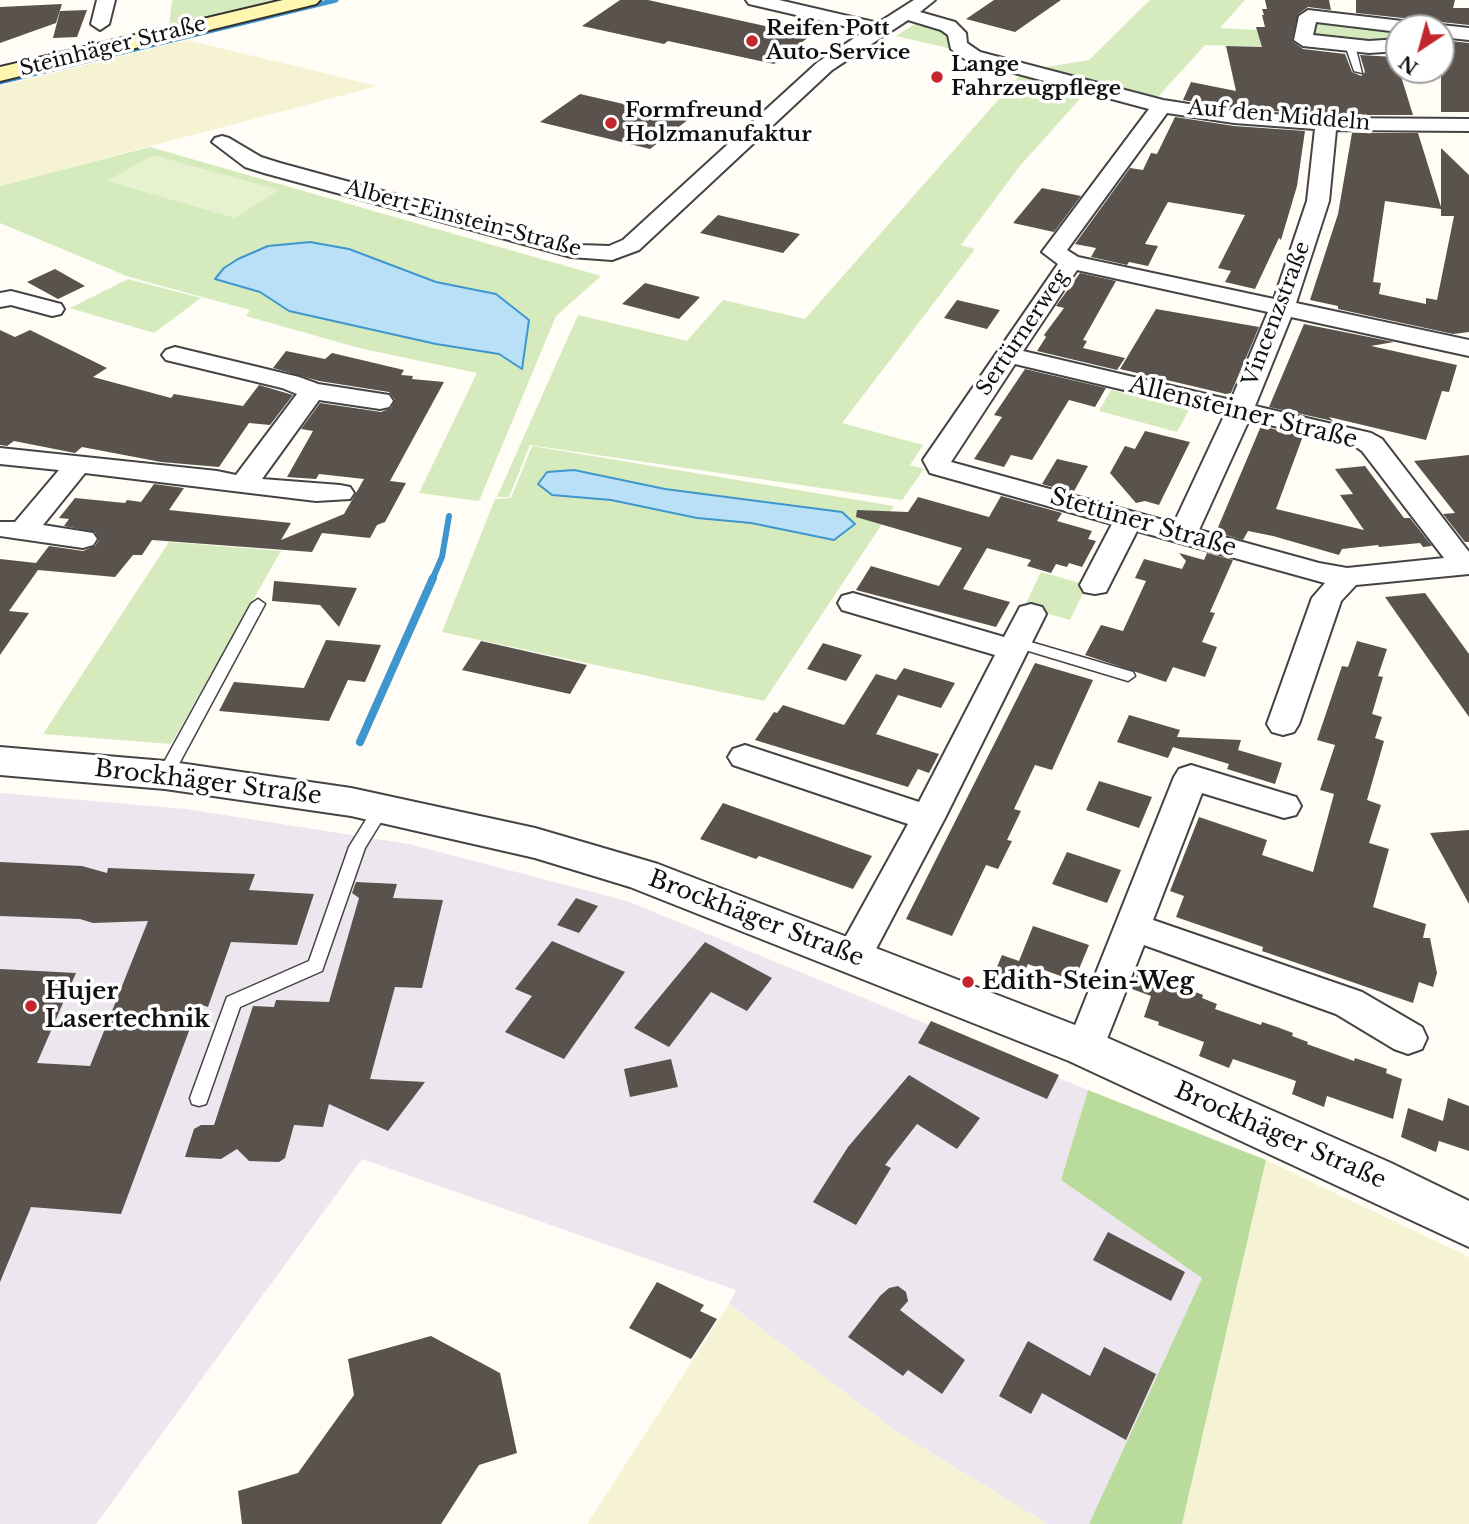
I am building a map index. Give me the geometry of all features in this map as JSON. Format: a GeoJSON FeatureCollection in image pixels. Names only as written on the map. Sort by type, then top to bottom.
{"type":"FeatureCollection","features":[{"type":"Feature","properties":{"kind":"main road","name":"Steinhäger Straße"},"geometry":{"type":"LineString","coordinates":[[0,74],[309,0]]}},
{"type":"Feature","properties":{"kind":"street"},"geometry":{"type":"LineString","coordinates":[[100,24],[106,0]]}},
{"type":"Feature","properties":{"kind":"street"},"geometry":{"type":"LineString","coordinates":[[755,0],[880,29]]}},
{"type":"Feature","properties":{"kind":"street","name":"Albert-Einstein-Straße"},"geometry":{"type":"LineString","coordinates":[[222,142],[253,162],[272,168],[579,252],[612,253],[631,245],[825,66],[926,0]]}},
{"type":"Feature","properties":{"kind":"street","name":"Auf den Middeln"},"geometry":{"type":"LineString","coordinates":[[905,13],[948,26],[957,33],[958,45],[973,56],[1162,106],[1234,117],[1326,124],[1438,125],[1464,134]]}},
{"type":"Feature","properties":{"kind":"street"},"geometry":{"type":"LineString","coordinates":[[1385,25],[1308,16],[1303,40],[1350,45],[1385,45]]}},
{"type":"Feature","properties":{"kind":"street","name":"Sertürnerweg"},"geometry":{"type":"LineString","coordinates":[[940,467],[937,460],[1071,262],[1054,252],[1162,106]]}},
{"type":"Feature","properties":{"kind":"street","name":"Vincenzstraße"},"geometry":{"type":"LineString","coordinates":[[1184,534],[1240,411],[1293,281],[1318,201],[1326,124]]}},
{"type":"Feature","properties":{"kind":"street"},"geometry":{"type":"LineString","coordinates":[[1071,262],[1469,348]]}},
{"type":"Feature","properties":{"kind":"street"},"geometry":{"type":"LineString","coordinates":[[0,300],[10,298],[52,310]]}},
{"type":"Feature","properties":{"kind":"street"},"geometry":{"type":"LineString","coordinates":[[174,355],[290,382],[312,391],[380,401]]}},
{"type":"Feature","properties":{"kind":"street","name":"Allensteiner Straße"},"geometry":{"type":"LineString","coordinates":[[1007,355],[1362,439],[1372,445],[1466,565]]}},
{"type":"Feature","properties":{"kind":"street"},"geometry":{"type":"LineString","coordinates":[[243,485],[312,391]]}},
{"type":"Feature","properties":{"kind":"street"},"geometry":{"type":"LineString","coordinates":[[0,456],[217,479],[243,485],[316,493],[340,493]]}},
{"type":"Feature","properties":{"kind":"street"},"geometry":{"type":"LineString","coordinates":[[11,530],[77,466]]}},
{"type":"Feature","properties":{"kind":"street","name":"Stettiner Straße"},"geometry":{"type":"LineString","coordinates":[[940,467],[1317,572],[1347,577],[1466,565]]}},
{"type":"Feature","properties":{"kind":"street"},"geometry":{"type":"LineString","coordinates":[[1095,585],[1129,518]]}},
{"type":"Feature","properties":{"kind":"street"},"geometry":{"type":"LineString","coordinates":[[11,530],[83,539]]}},
{"type":"Feature","properties":{"kind":"street"},"geometry":{"type":"LineString","coordinates":[[1283,724],[1326,598],[1347,577]]}},
{"type":"Feature","properties":{"kind":"street"},"geometry":{"type":"LineString","coordinates":[[853,603],[1020,636],[928,818],[854,956]]}},
{"type":"Feature","properties":{"kind":"street"},"geometry":{"type":"LineString","coordinates":[[746,757],[928,818]]}},
{"type":"Feature","properties":{"kind":"street","name":"Brockhäger Straße"},"geometry":{"type":"LineString","coordinates":[[0,761],[165,775],[381,808],[536,843],[643,874],[1085,1048],[1374,1178],[1469,1225]]}},
{"type":"Feature","properties":{"kind":"street"},"geometry":{"type":"LineString","coordinates":[[1085,1048],[1191,777],[1284,806]]}},
{"type":"Feature","properties":{"kind":"street"},"geometry":{"type":"LineString","coordinates":[[1133,927],[1349,1003],[1408,1038]]}},
{"type":"Feature","properties":{"kind":"lane"},"geometry":{"type":"LineString","coordinates":[[1350,45],[1359,71]]}},
{"type":"Feature","properties":{"kind":"lane"},"geometry":{"type":"LineString","coordinates":[[165,775],[258,604]]}},
{"type":"Feature","properties":{"kind":"lane"},"geometry":{"type":"LineString","coordinates":[[1020,636],[1128,676]]}},
{"type":"Feature","properties":{"kind":"lane"},"geometry":{"type":"LineString","coordinates":[[198,1098],[233,1002],[316,966],[357,847],[381,808]]}},
{"type":"Feature","properties":{"kind":"shaded area"},"geometry":{"type":"Polygon","coordinates":[[[187,40],[378,86],[0,186],[0,86],[187,40]]]}},
{"type":"Feature","properties":{"kind":"shaded area"},"geometry":{"type":"Polygon","coordinates":[[[0,793],[186,809],[409,844],[627,901],[1088,1090],[1061,1180],[1202,1278],[1089,1524],[1047,1524],[894,1430],[729,1304],[736,1290],[362,1159],[96,1524],[0,1524],[0,793]]]}},
{"type":"Feature","properties":{"kind":"shaded area"},"geometry":{"type":"Polygon","coordinates":[[[1266,1160],[1469,1257],[1469,1524],[1182,1524],[1266,1160]]]}},
{"type":"Feature","properties":{"kind":"shaded area"},"geometry":{"type":"Polygon","coordinates":[[[729,1304],[894,1430],[1047,1524],[587,1524],[729,1304]]]}},
{"type":"Feature","properties":{"kind":"green space"},"geometry":{"type":"Polygon","coordinates":[[[172,0],[279,0],[169,27],[172,0]]]}},
{"type":"Feature","properties":{"kind":"green space"},"geometry":{"type":"Polygon","coordinates":[[[1150,0],[1245,0],[1220,28],[1294,32],[1294,48],[1205,45],[1156,99],[1040,68],[1089,60],[1150,0]]]}},
{"type":"Feature","properties":{"kind":"green space"},"geometry":{"type":"Polygon","coordinates":[[[920,21],[939,26],[951,35],[952,49],[896,36],[920,21]]]}},
{"type":"Feature","properties":{"kind":"green space"},"geometry":{"type":"Polygon","coordinates":[[[1327,21],[1385,28],[1385,42],[1357,43],[1327,40],[1313,33],[1314,23],[1327,21]]]}},
{"type":"Feature","properties":{"kind":"green space"},"geometry":{"type":"Polygon","coordinates":[[[1021,74],[1087,91],[1019,167],[961,245],[975,249],[842,423],[923,445],[910,465],[924,469],[902,500],[530,445],[509,497],[497,497],[578,315],[687,341],[723,300],[805,319],[1021,74]]]}},
{"type":"Feature","properties":{"kind":"green space"},"geometry":{"type":"Polygon","coordinates":[[[150,147],[601,276],[556,316],[479,501],[419,493],[477,373],[359,348],[246,316],[250,310],[129,277],[0,223],[0,186],[150,147]],[[268,246],[224,268],[289,311],[436,344],[499,354],[522,369],[496,294],[436,282],[349,249],[268,246]]]}},
{"type":"Feature","properties":{"kind":"green space"},"geometry":{"type":"Polygon","coordinates":[[[153,155],[279,190],[235,218],[107,181],[153,155]]]}},
{"type":"Feature","properties":{"kind":"green space"},"geometry":{"type":"Polygon","coordinates":[[[128,279],[201,298],[154,333],[70,308],[128,279]]]}},
{"type":"Feature","properties":{"kind":"green space"},"geometry":{"type":"Polygon","coordinates":[[[1111,390],[1189,410],[1177,432],[1099,411],[1111,390]]]}},
{"type":"Feature","properties":{"kind":"green space"},"geometry":{"type":"Polygon","coordinates":[[[532,446],[894,506],[764,701],[442,632],[495,499],[511,498],[532,446]],[[574,470],[552,495],[611,500],[697,518],[751,523],[665,489],[574,470]]]}},
{"type":"Feature","properties":{"kind":"green space"},"geometry":{"type":"Polygon","coordinates":[[[169,542],[281,551],[171,744],[43,734],[169,542]]]}},
{"type":"Feature","properties":{"kind":"green space"},"geometry":{"type":"Polygon","coordinates":[[[1041,572],[1087,585],[1070,620],[1024,607],[1041,572]]]}},
{"type":"Feature","properties":{"kind":"green space"},"geometry":{"type":"Polygon","coordinates":[[[1088,1090],[1266,1160],[1182,1524],[1089,1524],[1202,1278],[1061,1180],[1088,1090]]]}},
{"type":"Feature","properties":{"kind":"water"},"geometry":{"type":"Polygon","coordinates":[[[310,242],[349,249],[436,282],[496,294],[529,320],[522,369],[499,354],[436,344],[289,311],[260,292],[215,279],[224,268],[238,259],[268,246],[310,242]]]}},
{"type":"Feature","properties":{"kind":"water"},"geometry":{"type":"Polygon","coordinates":[[[574,470],[665,489],[842,512],[855,524],[834,540],[751,523],[697,518],[611,500],[552,495],[538,484],[547,472],[574,470]]]}},
{"type":"Feature","properties":{"kind":"building"},"geometry":{"type":"Polygon","coordinates":[[[620,0],[648,0],[810,36],[774,64],[582,26],[620,0]]]}},
{"type":"Feature","properties":{"kind":"building"},"geometry":{"type":"Polygon","coordinates":[[[994,0],[1061,0],[1015,32],[966,19],[994,0]]]}},
{"type":"Feature","properties":{"kind":"building"},"geometry":{"type":"Polygon","coordinates":[[[1265,0],[1329,0],[1331,10],[1308,7],[1298,14],[1292,41],[1303,49],[1345,54],[1352,72],[1361,76],[1365,72],[1360,55],[1385,56],[1385,84],[1403,84],[1413,115],[1326,115],[1234,108],[1183,100],[1191,82],[1236,91],[1226,46],[1262,47],[1256,27],[1265,27],[1262,9],[1267,9],[1265,0]]]}},
{"type":"Feature","properties":{"kind":"building"},"geometry":{"type":"Polygon","coordinates":[[[1356,0],[1455,0],[1453,8],[1469,8],[1469,25],[1455,24],[1455,14],[1385,16],[1356,13],[1356,0]]]}},
{"type":"Feature","properties":{"kind":"building"},"geometry":{"type":"Polygon","coordinates":[[[62,4],[56,23],[0,43],[0,7],[62,4]]]}},
{"type":"Feature","properties":{"kind":"building"},"geometry":{"type":"Polygon","coordinates":[[[87,10],[77,37],[53,38],[60,11],[87,10]]]}},
{"type":"Feature","properties":{"kind":"building"},"geometry":{"type":"Polygon","coordinates":[[[1455,42],[1469,43],[1469,112],[1441,112],[1441,84],[1455,84],[1455,42]]]}},
{"type":"Feature","properties":{"kind":"building","name":"Formfreund Holzmanufaktur"},"geometry":{"type":"Polygon","coordinates":[[[580,94],[689,119],[650,149],[540,122],[580,94]]]}},
{"type":"Feature","properties":{"kind":"building"},"geometry":{"type":"Polygon","coordinates":[[[1175,117],[1234,126],[1305,131],[1297,186],[1281,240],[1279,238],[1255,289],[1225,282],[1231,271],[1218,268],[1245,215],[1168,202],[1145,244],[1158,246],[1148,266],[1129,262],[1127,265],[1091,257],[1096,248],[1075,244],[1130,168],[1143,170],[1151,153],[1157,154],[1175,117]]]}},
{"type":"Feature","properties":{"kind":"building"},"geometry":{"type":"Polygon","coordinates":[[[1352,133],[1418,133],[1441,207],[1441,148],[1469,175],[1469,332],[1453,334],[1338,309],[1338,306],[1310,300],[1338,214],[1352,133]],[[1385,201],[1373,282],[1381,283],[1379,294],[1426,304],[1426,298],[1437,300],[1454,216],[1441,216],[1441,209],[1385,201]]]}},
{"type":"Feature","properties":{"kind":"building"},"geometry":{"type":"Polygon","coordinates":[[[1042,188],[1081,196],[1054,232],[1013,223],[1042,188]]]}},
{"type":"Feature","properties":{"kind":"building"},"geometry":{"type":"Polygon","coordinates":[[[718,215],[800,234],[783,253],[700,233],[718,215]]]}},
{"type":"Feature","properties":{"kind":"building"},"geometry":{"type":"Polygon","coordinates":[[[55,269],[85,286],[58,299],[27,282],[55,269]]]}},
{"type":"Feature","properties":{"kind":"building"},"geometry":{"type":"Polygon","coordinates":[[[1080,273],[1116,281],[1083,340],[1087,341],[1083,348],[1125,358],[1117,370],[1037,351],[1046,337],[1044,335],[1064,308],[1056,306],[1080,273]]]}},
{"type":"Feature","properties":{"kind":"building"},"geometry":{"type":"Polygon","coordinates":[[[645,283],[700,297],[679,319],[622,304],[645,283]]]}},
{"type":"Feature","properties":{"kind":"building"},"geometry":{"type":"Polygon","coordinates":[[[957,300],[1000,310],[987,329],[944,318],[957,300]]]}},
{"type":"Feature","properties":{"kind":"building"},"geometry":{"type":"Polygon","coordinates":[[[1156,309],[1259,327],[1231,393],[1120,369],[1156,309]]]}},
{"type":"Feature","properties":{"kind":"building"},"geometry":{"type":"Polygon","coordinates":[[[1304,324],[1394,342],[1371,346],[1457,365],[1449,392],[1442,391],[1426,440],[1329,417],[1333,421],[1269,407],[1304,324]]]}},
{"type":"Feature","properties":{"kind":"building"},"geometry":{"type":"Polygon","coordinates":[[[0,330],[15,337],[30,330],[107,368],[93,377],[171,398],[174,394],[243,406],[259,385],[293,395],[270,425],[249,423],[219,467],[161,462],[82,447],[75,453],[14,441],[7,446],[0,445],[0,330]]]}},
{"type":"Feature","properties":{"kind":"building"},"geometry":{"type":"Polygon","coordinates":[[[286,351],[325,359],[332,353],[404,370],[401,375],[413,376],[412,379],[444,382],[390,481],[406,483],[385,522],[377,525],[370,538],[322,533],[312,552],[152,540],[142,555],[133,555],[115,577],[38,570],[9,611],[29,613],[0,655],[0,559],[36,563],[49,546],[83,551],[95,546],[99,540],[95,532],[64,526],[69,519],[59,518],[75,498],[141,502],[154,484],[184,488],[169,510],[291,523],[281,540],[344,514],[364,479],[319,474],[316,479],[287,477],[313,431],[301,429],[320,403],[381,412],[391,408],[395,400],[389,392],[319,381],[273,368],[286,351]]]}},
{"type":"Feature","properties":{"kind":"building"},"geometry":{"type":"Polygon","coordinates":[[[1025,369],[1106,388],[1095,407],[1069,400],[1032,460],[1011,455],[1004,467],[974,459],[1002,417],[994,415],[1025,369]]]}},
{"type":"Feature","properties":{"kind":"building"},"geometry":{"type":"Polygon","coordinates":[[[1261,426],[1303,436],[1276,509],[1364,530],[1340,495],[1353,494],[1335,469],[1365,466],[1404,518],[1410,518],[1432,546],[1423,547],[1420,543],[1378,545],[1342,549],[1339,555],[1248,531],[1243,540],[1216,532],[1261,426]]]}},
{"type":"Feature","properties":{"kind":"building"},"geometry":{"type":"Polygon","coordinates":[[[1145,431],[1190,442],[1159,505],[1145,501],[1136,503],[1110,473],[1125,446],[1135,449],[1145,431]]]}},
{"type":"Feature","properties":{"kind":"building"},"geometry":{"type":"Polygon","coordinates":[[[1469,455],[1469,542],[1465,542],[1443,514],[1455,513],[1414,461],[1469,455]]]}},
{"type":"Feature","properties":{"kind":"building"},"geometry":{"type":"Polygon","coordinates":[[[1057,459],[1088,466],[1073,493],[1042,484],[1057,459]]]}},
{"type":"Feature","properties":{"kind":"building"},"geometry":{"type":"Polygon","coordinates":[[[1001,496],[1062,513],[1057,521],[1092,531],[1088,539],[1096,541],[1082,567],[1069,563],[1067,567],[1056,564],[1051,573],[1027,566],[1031,560],[987,548],[963,589],[1010,602],[996,627],[856,590],[871,566],[939,586],[962,548],[856,517],[857,510],[908,512],[918,497],[989,517],[1001,496]]]}},
{"type":"Feature","properties":{"kind":"building"},"geometry":{"type":"Polygon","coordinates":[[[1179,553],[1204,560],[1207,553],[1233,560],[1210,612],[1215,613],[1202,642],[1217,647],[1205,677],[1173,667],[1166,682],[1085,655],[1101,625],[1123,631],[1146,581],[1135,578],[1144,559],[1182,569],[1186,561],[1179,553]]]}},
{"type":"Feature","properties":{"kind":"building"},"geometry":{"type":"Polygon","coordinates":[[[274,581],[357,588],[339,627],[320,605],[272,601],[274,581]]]}},
{"type":"Feature","properties":{"kind":"building"},"geometry":{"type":"Polygon","coordinates":[[[1425,593],[1469,654],[1469,717],[1385,597],[1425,593]]]}},
{"type":"Feature","properties":{"kind":"building"},"geometry":{"type":"Polygon","coordinates":[[[326,640],[381,645],[365,682],[348,680],[329,721],[219,711],[234,682],[304,688],[326,640]]]}},
{"type":"Feature","properties":{"kind":"building"},"geometry":{"type":"Polygon","coordinates":[[[481,641],[587,665],[570,694],[462,670],[481,641]]]}},
{"type":"Feature","properties":{"kind":"building"},"geometry":{"type":"Polygon","coordinates":[[[1357,641],[1387,649],[1378,676],[1383,677],[1372,714],[1382,717],[1375,738],[1384,741],[1367,800],[1381,805],[1369,843],[1389,849],[1373,907],[1426,924],[1423,938],[1430,938],[1437,973],[1433,987],[1419,982],[1413,1003],[1262,951],[1263,947],[1176,917],[1184,896],[1170,891],[1199,817],[1267,840],[1262,855],[1313,872],[1334,794],[1320,790],[1335,745],[1317,740],[1342,666],[1348,667],[1357,641]]]}},
{"type":"Feature","properties":{"kind":"building"},"geometry":{"type":"Polygon","coordinates":[[[823,643],[862,655],[846,681],[807,669],[823,643]]]}},
{"type":"Feature","properties":{"kind":"building"},"geometry":{"type":"Polygon","coordinates":[[[1035,663],[1093,680],[1052,770],[1035,765],[1014,809],[1021,811],[1007,840],[1012,841],[998,869],[986,865],[952,936],[906,919],[1035,663]]]}},
{"type":"Feature","properties":{"kind":"building"},"geometry":{"type":"Polygon","coordinates":[[[904,668],[955,683],[941,708],[898,695],[876,734],[939,754],[929,773],[918,769],[908,787],[755,740],[774,712],[777,713],[783,705],[844,725],[876,674],[896,680],[904,668]]]}},
{"type":"Feature","properties":{"kind":"building"},"geometry":{"type":"Polygon","coordinates":[[[1129,715],[1180,730],[1177,737],[1241,740],[1238,750],[1282,763],[1275,784],[1227,769],[1229,764],[1173,747],[1168,758],[1117,742],[1129,715]]]}},
{"type":"Feature","properties":{"kind":"building"},"geometry":{"type":"Polygon","coordinates":[[[1099,781],[1152,797],[1139,828],[1086,810],[1099,781]]]}},
{"type":"Feature","properties":{"kind":"building"},"geometry":{"type":"Polygon","coordinates":[[[723,803],[872,856],[853,889],[759,856],[756,859],[700,839],[723,803]]]}},
{"type":"Feature","properties":{"kind":"building"},"geometry":{"type":"Polygon","coordinates":[[[1469,830],[1469,904],[1430,833],[1469,830]]]}},
{"type":"Feature","properties":{"kind":"building"},"geometry":{"type":"Polygon","coordinates":[[[1067,852],[1121,870],[1107,903],[1052,884],[1067,852]]]}},
{"type":"Feature","properties":{"kind":"building"},"geometry":{"type":"Polygon","coordinates":[[[0,862],[82,866],[107,873],[108,868],[255,874],[249,890],[314,894],[297,945],[231,942],[208,1007],[199,1004],[121,1214],[31,1207],[0,1282],[0,969],[76,973],[37,1063],[90,1066],[148,921],[93,923],[80,919],[0,916],[0,862]]]}},
{"type":"Feature","properties":{"kind":"building"},"geometry":{"type":"Polygon","coordinates":[[[356,882],[397,884],[393,898],[443,900],[422,988],[395,987],[370,1079],[425,1082],[388,1131],[329,1104],[323,1127],[294,1125],[285,1158],[279,1162],[249,1161],[237,1149],[221,1159],[185,1157],[194,1129],[201,1125],[214,1125],[253,1006],[274,1007],[276,1000],[329,1002],[359,898],[352,893],[356,882]]]}},
{"type":"Feature","properties":{"kind":"building"},"geometry":{"type":"Polygon","coordinates":[[[576,898],[598,906],[579,933],[557,925],[576,898]]]}},
{"type":"Feature","properties":{"kind":"building"},"geometry":{"type":"Polygon","coordinates":[[[1033,926],[1089,945],[1074,981],[1028,964],[1019,984],[994,974],[1002,955],[1019,961],[1033,926]]]}},
{"type":"Feature","properties":{"kind":"building"},"geometry":{"type":"Polygon","coordinates":[[[552,941],[625,972],[564,1059],[505,1032],[532,996],[515,989],[552,941]]]}},
{"type":"Feature","properties":{"kind":"building"},"geometry":{"type":"Polygon","coordinates":[[[705,942],[772,978],[747,1011],[711,992],[669,1047],[634,1028],[705,942]]]}},
{"type":"Feature","properties":{"kind":"building"},"geometry":{"type":"Polygon","coordinates":[[[1139,969],[1203,995],[1202,998],[1217,1004],[1215,1009],[1261,1025],[1262,1022],[1277,1027],[1293,1033],[1292,1036],[1308,1042],[1307,1044],[1354,1061],[1355,1058],[1387,1069],[1386,1073],[1402,1079],[1393,1119],[1327,1096],[1324,1107],[1292,1094],[1296,1081],[1233,1059],[1229,1068],[1199,1056],[1204,1042],[1144,1017],[1151,996],[1132,989],[1139,969]]]}},
{"type":"Feature","properties":{"kind":"building"},"geometry":{"type":"Polygon","coordinates":[[[931,1021],[1059,1075],[1047,1099],[918,1043],[931,1021]]]}},
{"type":"Feature","properties":{"kind":"building"},"geometry":{"type":"Polygon","coordinates":[[[671,1059],[678,1087],[630,1097],[624,1069],[671,1059]]]}},
{"type":"Feature","properties":{"kind":"building"},"geometry":{"type":"Polygon","coordinates":[[[909,1075],[980,1118],[957,1149],[917,1124],[885,1165],[891,1168],[856,1225],[813,1202],[848,1147],[909,1075]]]}},
{"type":"Feature","properties":{"kind":"building"},"geometry":{"type":"Polygon","coordinates":[[[1448,1098],[1469,1106],[1469,1151],[1439,1141],[1436,1152],[1401,1137],[1408,1108],[1443,1121],[1448,1098]]]}},
{"type":"Feature","properties":{"kind":"building"},"geometry":{"type":"Polygon","coordinates":[[[1108,1232],[1185,1272],[1171,1301],[1093,1260],[1108,1232]]]}},
{"type":"Feature","properties":{"kind":"building"},"geometry":{"type":"Polygon","coordinates":[[[657,1282],[704,1305],[700,1311],[717,1319],[691,1359],[629,1328],[657,1282]]]}},
{"type":"Feature","properties":{"kind":"building"},"geometry":{"type":"Polygon","coordinates":[[[898,1286],[906,1292],[908,1301],[900,1310],[965,1360],[942,1394],[908,1370],[903,1376],[848,1337],[880,1296],[889,1288],[898,1286]]]}},
{"type":"Feature","properties":{"kind":"building"},"geometry":{"type":"Polygon","coordinates":[[[431,1336],[500,1373],[517,1453],[479,1465],[441,1524],[242,1524],[238,1491],[298,1473],[354,1395],[348,1359],[431,1336]]]}},
{"type":"Feature","properties":{"kind":"building"},"geometry":{"type":"Polygon","coordinates":[[[1028,1341],[1090,1376],[1104,1347],[1156,1374],[1126,1440],[1042,1393],[1031,1414],[999,1396],[1028,1341]]]}},
{"type":"Feature","properties":{"kind":"waterway"},"geometry":{"type":"LineString","coordinates":[[0,82],[336,0]]}},
{"type":"Feature","properties":{"kind":"waterway"},"geometry":{"type":"LineString","coordinates":[[432,580],[442,557],[449,516]]}},
{"type":"Feature","properties":{"kind":"waterway"},"geometry":{"type":"LineString","coordinates":[[360,742],[433,578]]}},
{"type":"Feature","properties":{"kind":"place","name":"Reifen Pott Auto-Service"},"geometry":{"type":"Point","coordinates":[752,41]}},
{"type":"Feature","properties":{"kind":"place","name":"Lange Fahrzeugpflege"},"geometry":{"type":"Point","coordinates":[937,77]}},
{"type":"Feature","properties":{"kind":"place","name":"Formfreund Holzmanufaktur"},"geometry":{"type":"Point","coordinates":[611,123]}},
{"type":"Feature","properties":{"kind":"place","name":"Edith-Stein-Weg"},"geometry":{"type":"Point","coordinates":[968,982]}},
{"type":"Feature","properties":{"kind":"place","name":"Hujer Lasertechnik"},"geometry":{"type":"Point","coordinates":[31,1006]}}]}
